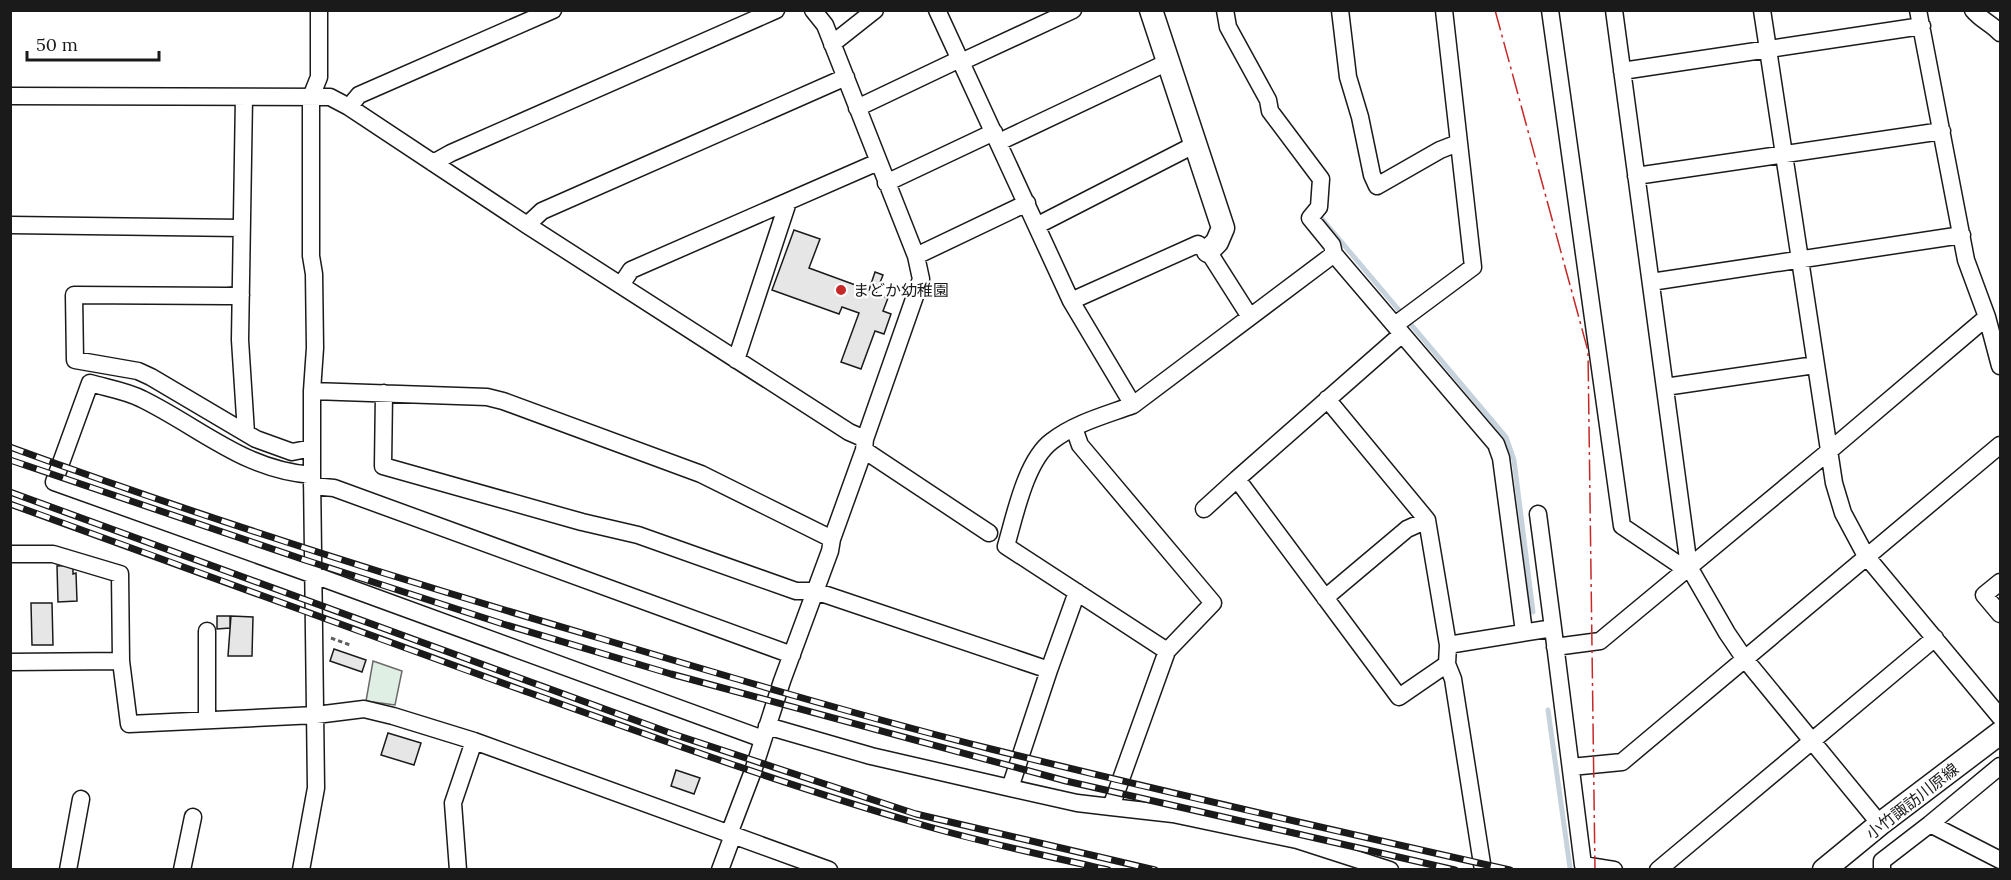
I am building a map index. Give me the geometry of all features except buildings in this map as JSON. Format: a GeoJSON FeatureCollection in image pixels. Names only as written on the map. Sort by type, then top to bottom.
{"type":"FeatureCollection","features":[{"type":"Feature","properties":{"kind":"street"},"geometry":{"type":"LineString","coordinates":[[302,870],[316,788],[312,481],[312,391],[315,348],[314,274],[311,256],[311,97],[319,77],[319,10]]}},
{"type":"Feature","properties":{"kind":"street"},"geometry":{"type":"LineString","coordinates":[[349,107],[359,95],[553,10]]}},
{"type":"Feature","properties":{"kind":"street"},"geometry":{"type":"LineString","coordinates":[[433,163],[776,10]]}},
{"type":"Feature","properties":{"kind":"street"},"geometry":{"type":"LineString","coordinates":[[720,870],[921,279],[916,256],[846,77],[825,25],[813,10]]}},
{"type":"Feature","properties":{"kind":"street"},"geometry":{"type":"LineString","coordinates":[[832,44],[875,10]]}},
{"type":"Feature","properties":{"kind":"street"},"geometry":{"type":"LineString","coordinates":[[937,10],[1038,225],[1071,301],[1133,405]]}},
{"type":"Feature","properties":{"kind":"street"},"geometry":{"type":"LineString","coordinates":[[857,108],[1073,10]]}},
{"type":"Feature","properties":{"kind":"street"},"geometry":{"type":"LineString","coordinates":[[1151,10],[1223,228],[1217,242],[1208,251]]}},
{"type":"Feature","properties":{"kind":"street"},"geometry":{"type":"LineString","coordinates":[[1225,10],[1228,27],[1268,100],[1270,111],[1321,179],[1319,207],[1310,218],[1332,245],[1334,254],[1402,323],[1496,444],[1501,458],[1524,632]]}},
{"type":"Feature","properties":{"kind":"street"},"geometry":{"type":"LineString","coordinates":[[1340,10],[1348,77],[1377,186],[1440,150],[1458,143]]}},
{"type":"Feature","properties":{"kind":"street"},"geometry":{"type":"LineString","coordinates":[[1204,509],[1327,399],[1402,323],[1473,267],[1444,10]]}},
{"type":"Feature","properties":{"kind":"street"},"geometry":{"type":"LineString","coordinates":[[1550,10],[1622,526],[1678,564],[1689,567]]}},
{"type":"Feature","properties":{"kind":"street"},"geometry":{"type":"LineString","coordinates":[[1614,10],[1689,567],[1744,658],[1880,824]]}},
{"type":"Feature","properties":{"kind":"street"},"geometry":{"type":"LineString","coordinates":[[1762,10],[1828,452],[1837,497],[1850,528],[1866,556],[2001,717]]}},
{"type":"Feature","properties":{"kind":"street"},"geometry":{"type":"LineString","coordinates":[[1973,10],[1980,18],[1998,30]]}},
{"type":"Feature","properties":{"kind":"street"},"geometry":{"type":"LineString","coordinates":[[1987,10],[1998,30]]}},
{"type":"Feature","properties":{"kind":"street"},"geometry":{"type":"LineString","coordinates":[[1622,71],[1768,49],[1920,18],[1966,260],[1993,320],[2001,366]]}},
{"type":"Feature","properties":{"kind":"street"},"geometry":{"type":"LineString","coordinates":[[886,183],[1168,62]]}},
{"type":"Feature","properties":{"kind":"street"},"geometry":{"type":"LineString","coordinates":[[527,225],[542,211],[846,77]]}},
{"type":"Feature","properties":{"kind":"street"},"geometry":{"type":"LineString","coordinates":[[10,96],[330,97],[349,107],[527,225],[849,432],[989,533]]}},
{"type":"Feature","properties":{"kind":"street"},"geometry":{"type":"LineString","coordinates":[[244,97],[240,340],[246,433]]}},
{"type":"Feature","properties":{"kind":"street"},"geometry":{"type":"LineString","coordinates":[[1636,176],[1942,131]]}},
{"type":"Feature","properties":{"kind":"street"},"geometry":{"type":"LineString","coordinates":[[1038,225],[1194,145]]}},
{"type":"Feature","properties":{"kind":"street"},"geometry":{"type":"LineString","coordinates":[[621,285],[631,270],[878,162]]}},
{"type":"Feature","properties":{"kind":"street"},"geometry":{"type":"LineString","coordinates":[[736,360],[788,202]]}},
{"type":"Feature","properties":{"kind":"street"},"geometry":{"type":"LineString","coordinates":[[916,256],[1027,203]]}},
{"type":"Feature","properties":{"kind":"street"},"geometry":{"type":"LineString","coordinates":[[10,225],[241,228]]}},
{"type":"Feature","properties":{"kind":"street"},"geometry":{"type":"LineString","coordinates":[[1651,282],[1962,235]]}},
{"type":"Feature","properties":{"kind":"street"},"geometry":{"type":"LineString","coordinates":[[1071,301],[1198,244],[1208,251],[1250,317]]}},
{"type":"Feature","properties":{"kind":"street"},"geometry":{"type":"LineString","coordinates":[[1167,651],[1006,546],[1028,476],[1039,455],[1051,441],[1074,428],[1133,405],[1334,254]]}},
{"type":"Feature","properties":{"kind":"street"},"geometry":{"type":"LineString","coordinates":[[241,295],[74,295],[75,360],[138,371],[151,376],[256,439],[292,452],[312,448]]}},
{"type":"Feature","properties":{"kind":"street"},"geometry":{"type":"LineString","coordinates":[[1555,647],[1600,640],[1828,452],[1993,320]]}},
{"type":"Feature","properties":{"kind":"street"},"geometry":{"type":"LineString","coordinates":[[1665,387],[1815,365]]}},
{"type":"Feature","properties":{"kind":"street"},"geometry":{"type":"LineString","coordinates":[[792,655],[334,488],[250,461],[141,398],[90,383],[54,482],[765,733],[1077,803],[1173,814],[1297,840],[1390,870]]}},
{"type":"Feature","properties":{"kind":"street"},"geometry":{"type":"LineString","coordinates":[[312,391],[487,397],[503,400],[701,474],[832,539]]}},
{"type":"Feature","properties":{"kind":"street"},"geometry":{"type":"LineString","coordinates":[[384,393],[383,466],[582,522],[638,535],[796,591],[815,591],[1049,670]]}},
{"type":"Feature","properties":{"kind":"street"},"geometry":{"type":"LineString","coordinates":[[1327,399],[1427,519],[1448,645],[1447,664],[1453,679],[1483,870]]}},
{"type":"Feature","properties":{"kind":"street"},"geometry":{"type":"LineString","coordinates":[[1074,428],[1080,445],[1213,603],[1167,651],[1111,807]]}},
{"type":"Feature","properties":{"kind":"street"},"geometry":{"type":"LineString","coordinates":[[1571,767],[1622,762],[2001,445]]}},
{"type":"Feature","properties":{"kind":"street"},"geometry":{"type":"LineString","coordinates":[[1238,479],[1399,697],[1447,664]]}},
{"type":"Feature","properties":{"kind":"street"},"geometry":{"type":"LineString","coordinates":[[1538,514],[1583,867],[1614,870]]}},
{"type":"Feature","properties":{"kind":"street"},"geometry":{"type":"LineString","coordinates":[[1325,598],[1407,530],[1427,519]]}},
{"type":"Feature","properties":{"kind":"street"},"geometry":{"type":"LineString","coordinates":[[10,554],[53,554],[120,574],[121,661],[129,724],[316,715],[364,709],[474,741],[829,870]]}},
{"type":"Feature","properties":{"kind":"street"},"geometry":{"type":"LineString","coordinates":[[2001,582],[1984,595],[2001,614]]}},
{"type":"Feature","properties":{"kind":"street"},"geometry":{"type":"LineString","coordinates":[[1010,788],[1077,592]]}},
{"type":"Feature","properties":{"kind":"street"},"geometry":{"type":"LineString","coordinates":[[1448,645],[1552,628]]}},
{"type":"Feature","properties":{"kind":"street"},"geometry":{"type":"LineString","coordinates":[[207,631],[207,720]]}},
{"type":"Feature","properties":{"kind":"street"},"geometry":{"type":"LineString","coordinates":[[1658,870],[1935,638]]}},
{"type":"Feature","properties":{"kind":"street"},"geometry":{"type":"LineString","coordinates":[[10,662],[121,661]]}},
{"type":"Feature","properties":{"kind":"street","name":"小竹諏訪川原線"},"geometry":{"type":"LineString","coordinates":[[1824,870],[1880,824],[2001,733]]}},
{"type":"Feature","properties":{"kind":"street"},"geometry":{"type":"LineString","coordinates":[[458,870],[453,803],[474,741]]}},
{"type":"Feature","properties":{"kind":"street"},"geometry":{"type":"LineString","coordinates":[[1882,870],[1882,861],[2001,766]]}},
{"type":"Feature","properties":{"kind":"street"},"geometry":{"type":"LineString","coordinates":[[68,870],[81,799]]}},
{"type":"Feature","properties":{"kind":"street"},"geometry":{"type":"LineString","coordinates":[[182,870],[193,817]]}},
{"type":"Feature","properties":{"kind":"street"},"geometry":{"type":"LineString","coordinates":[[1930,824],[2001,860]]}},
{"type":"Feature","properties":{"kind":"green space"},"geometry":{"type":"Polygon","coordinates":[[[373,661],[402,671],[395,705],[366,701],[373,661]]]}},
{"type":"Feature","properties":{"kind":"waterway"},"geometry":{"type":"LineString","coordinates":[[1322,219],[1506,437],[1514,460],[1533,612]]}},
{"type":"Feature","properties":{"kind":"waterway"},"geometry":{"type":"LineString","coordinates":[[1548,710],[1570,868]]}},
{"type":"Feature","properties":{"kind":"railway"},"geometry":{"type":"LineString","coordinates":[[10,447],[156,499],[377,571],[844,710],[1121,781],[1510,870]]}},
{"type":"Feature","properties":{"kind":"railway"},"geometry":{"type":"LineString","coordinates":[[10,460],[305,560],[503,624],[671,674],[1066,781],[1455,870]]}},
{"type":"Feature","properties":{"kind":"railway"},"geometry":{"type":"LineString","coordinates":[[10,492],[673,734],[916,814],[1155,870]]}},
{"type":"Feature","properties":{"kind":"railway"},"geometry":{"type":"LineString","coordinates":[[10,504],[766,776],[940,830],[1108,870]]}},
{"type":"Feature","properties":{"kind":"power"},"geometry":{"type":"LineString","coordinates":[[1495,10],[1588,351],[1595,870]]}},
{"type":"Feature","properties":{"kind":"place","name":"まどか幼稚園"},"geometry":{"type":"Point","coordinates":[841,290]}}]}
